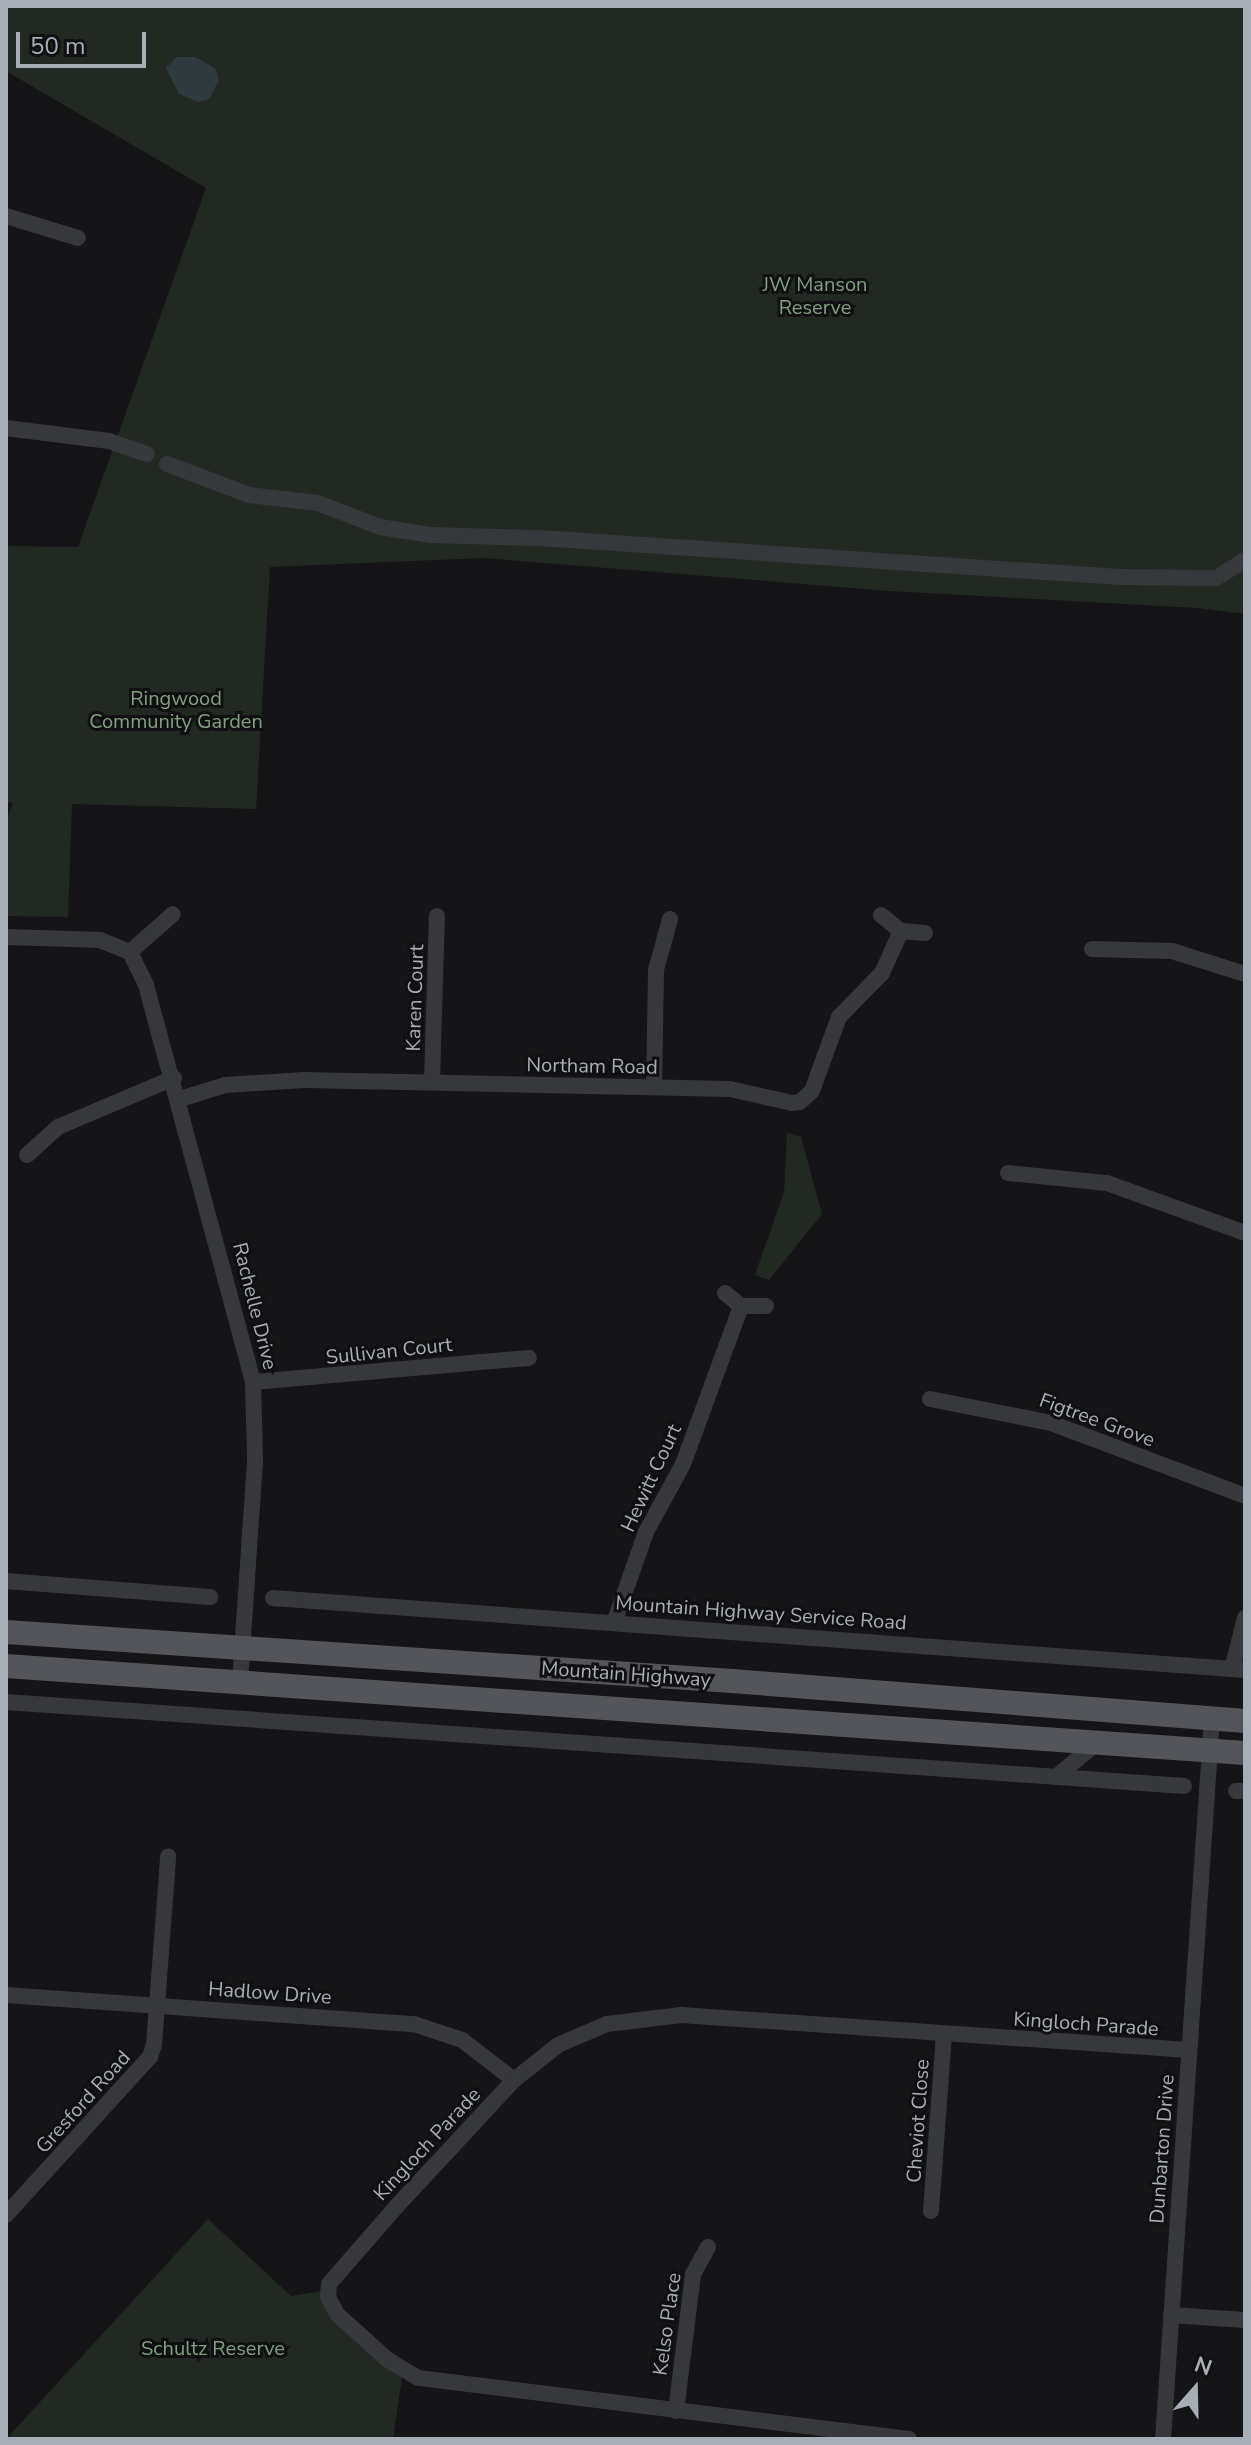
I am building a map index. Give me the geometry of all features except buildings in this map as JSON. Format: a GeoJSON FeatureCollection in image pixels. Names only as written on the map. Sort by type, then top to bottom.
{"type":"FeatureCollection","features":[{"type":"Feature","properties":{"kind":"main road","name":"Mountain Highway"},"geometry":{"type":"LineString","coordinates":[[6,1632],[961,1697],[1245,1721]]}},
{"type":"Feature","properties":{"kind":"main road","name":"Mountain Highway"},"geometry":{"type":"LineString","coordinates":[[6,1666],[1245,1753]]}},
{"type":"Feature","properties":{"kind":"main road"},"geometry":{"type":"LineString","coordinates":[[961,1697],[961,1710],[966,1718],[997,1735]]}},
{"type":"Feature","properties":{"kind":"street"},"geometry":{"type":"LineString","coordinates":[[6,216],[78,238]]}},
{"type":"Feature","properties":{"kind":"street"},"geometry":{"type":"LineString","coordinates":[[6,428],[78,436],[146,458]]}},
{"type":"Feature","properties":{"kind":"street"},"geometry":{"type":"LineString","coordinates":[[167,464],[249,495],[318,503],[380,527],[430,535],[539,538],[1120,577],[1216,578],[1245,560]]}},
{"type":"Feature","properties":{"kind":"street"},"geometry":{"type":"LineString","coordinates":[[6,937],[100,940],[130,952],[173,914]]}},
{"type":"Feature","properties":{"kind":"street"},"geometry":{"type":"LineString","coordinates":[[881,915],[901,931],[925,933]]}},
{"type":"Feature","properties":{"kind":"street","name":"Karen Court"},"geometry":{"type":"LineString","coordinates":[[432,1082],[437,916]]}},
{"type":"Feature","properties":{"kind":"street"},"geometry":{"type":"LineString","coordinates":[[654,1087],[656,970],[670,919]]}},
{"type":"Feature","properties":{"kind":"street","name":"Northam Road"},"geometry":{"type":"LineString","coordinates":[[180,1099],[225,1085],[262,1081],[747,1090],[792,1103],[800,1102],[812,1091],[839,1017],[882,973],[901,931]]}},
{"type":"Feature","properties":{"kind":"street"},"geometry":{"type":"LineString","coordinates":[[1092,949],[1172,951],[1245,974]]}},
{"type":"Feature","properties":{"kind":"street","name":"Rachelle Drive"},"geometry":{"type":"LineString","coordinates":[[130,952],[146,985],[174,1078],[253,1382],[255,1461],[240,1682]]}},
{"type":"Feature","properties":{"kind":"street"},"geometry":{"type":"LineString","coordinates":[[27,1155],[58,1127],[174,1078]]}},
{"type":"Feature","properties":{"kind":"street"},"geometry":{"type":"LineString","coordinates":[[1008,1173],[1107,1183],[1245,1233]]}},
{"type":"Feature","properties":{"kind":"street"},"geometry":{"type":"LineString","coordinates":[[725,1293],[741,1306],[766,1306]]}},
{"type":"Feature","properties":{"kind":"street","name":"Hewitt Court"},"geometry":{"type":"LineString","coordinates":[[614,1623],[646,1532],[683,1464],[741,1306]]}},
{"type":"Feature","properties":{"kind":"street","name":"Sullivan Court"},"geometry":{"type":"LineString","coordinates":[[253,1382],[529,1358]]}},
{"type":"Feature","properties":{"kind":"street","name":"Figtree Grove"},"geometry":{"type":"LineString","coordinates":[[930,1399],[1051,1423],[1245,1496]]}},
{"type":"Feature","properties":{"kind":"street"},"geometry":{"type":"LineString","coordinates":[[6,1581],[210,1597]]}},
{"type":"Feature","properties":{"kind":"street","name":"Mountain Highway Service Road"},"geometry":{"type":"LineString","coordinates":[[273,1598],[1239,1669]]}},
{"type":"Feature","properties":{"kind":"street"},"geometry":{"type":"LineString","coordinates":[[1239,1669],[1245,1618]]}},
{"type":"Feature","properties":{"kind":"street"},"geometry":{"type":"LineString","coordinates":[[6,1702],[1184,1786]]}},
{"type":"Feature","properties":{"kind":"street","name":"Dunbarton Drive"},"geometry":{"type":"LineString","coordinates":[[1163,2439],[1212,1718]]}},
{"type":"Feature","properties":{"kind":"street"},"geometry":{"type":"LineString","coordinates":[[1056,1777],[1097,1743]]}},
{"type":"Feature","properties":{"kind":"street","name":"Gresford Road"},"geometry":{"type":"LineString","coordinates":[[6,2215],[146,2064],[154,2045],[168,1857]]}},
{"type":"Feature","properties":{"kind":"street","name":"Hadlow Drive"},"geometry":{"type":"LineString","coordinates":[[6,1995],[414,2024],[462,2040],[514,2080]]}},
{"type":"Feature","properties":{"kind":"street","name":"Kingloch Parade"},"geometry":{"type":"LineString","coordinates":[[909,2439],[418,2378],[388,2360],[333,2309],[328,2290],[336,2273],[514,2080],[569,2039],[607,2024],[649,2016],[681,2015],[1189,2050]]}},
{"type":"Feature","properties":{"kind":"street","name":"Cheviot Close"},"geometry":{"type":"LineString","coordinates":[[931,2211],[944,2035]]}},
{"type":"Feature","properties":{"kind":"street","name":"Kelso Place"},"geometry":{"type":"LineString","coordinates":[[676,2411],[693,2274],[708,2247]]}},
{"type":"Feature","properties":{"kind":"street"},"geometry":{"type":"LineString","coordinates":[[1171,2315],[1245,2320]]}},
{"type":"Feature","properties":{"kind":"green space","name":"JW Manson Reserve"},"geometry":{"type":"Polygon","coordinates":[[[6,6],[1245,6],[1245,614],[1198,608],[889,591],[484,558],[270,567],[256,809],[72,804],[68,917],[6,916],[6,821],[13,803],[6,802],[6,546],[78,547],[206,188],[6,71],[6,6]]]}},
{"type":"Feature","properties":{"kind":"green space"},"geometry":{"type":"Polygon","coordinates":[[[787,1133],[801,1137],[822,1214],[769,1280],[755,1275],[784,1192],[787,1133]]]}},
{"type":"Feature","properties":{"kind":"green space","name":"Schultz Reserve"},"geometry":{"type":"Polygon","coordinates":[[[208,2219],[291,2296],[328,2290],[328,2297],[403,2371],[393,2439],[6,2439],[208,2219]]]}},
{"type":"Feature","properties":{"kind":"shaded area"},"geometry":{"type":"Polygon","coordinates":[[[177,57],[195,57],[215,68],[219,80],[209,99],[198,102],[179,94],[166,68],[177,57]]]}},
{"type":"Feature","properties":{"kind":"park label","name":"Ringwood Community Garden"},"geometry":{"type":"Point","coordinates":[176,710]}}]}
